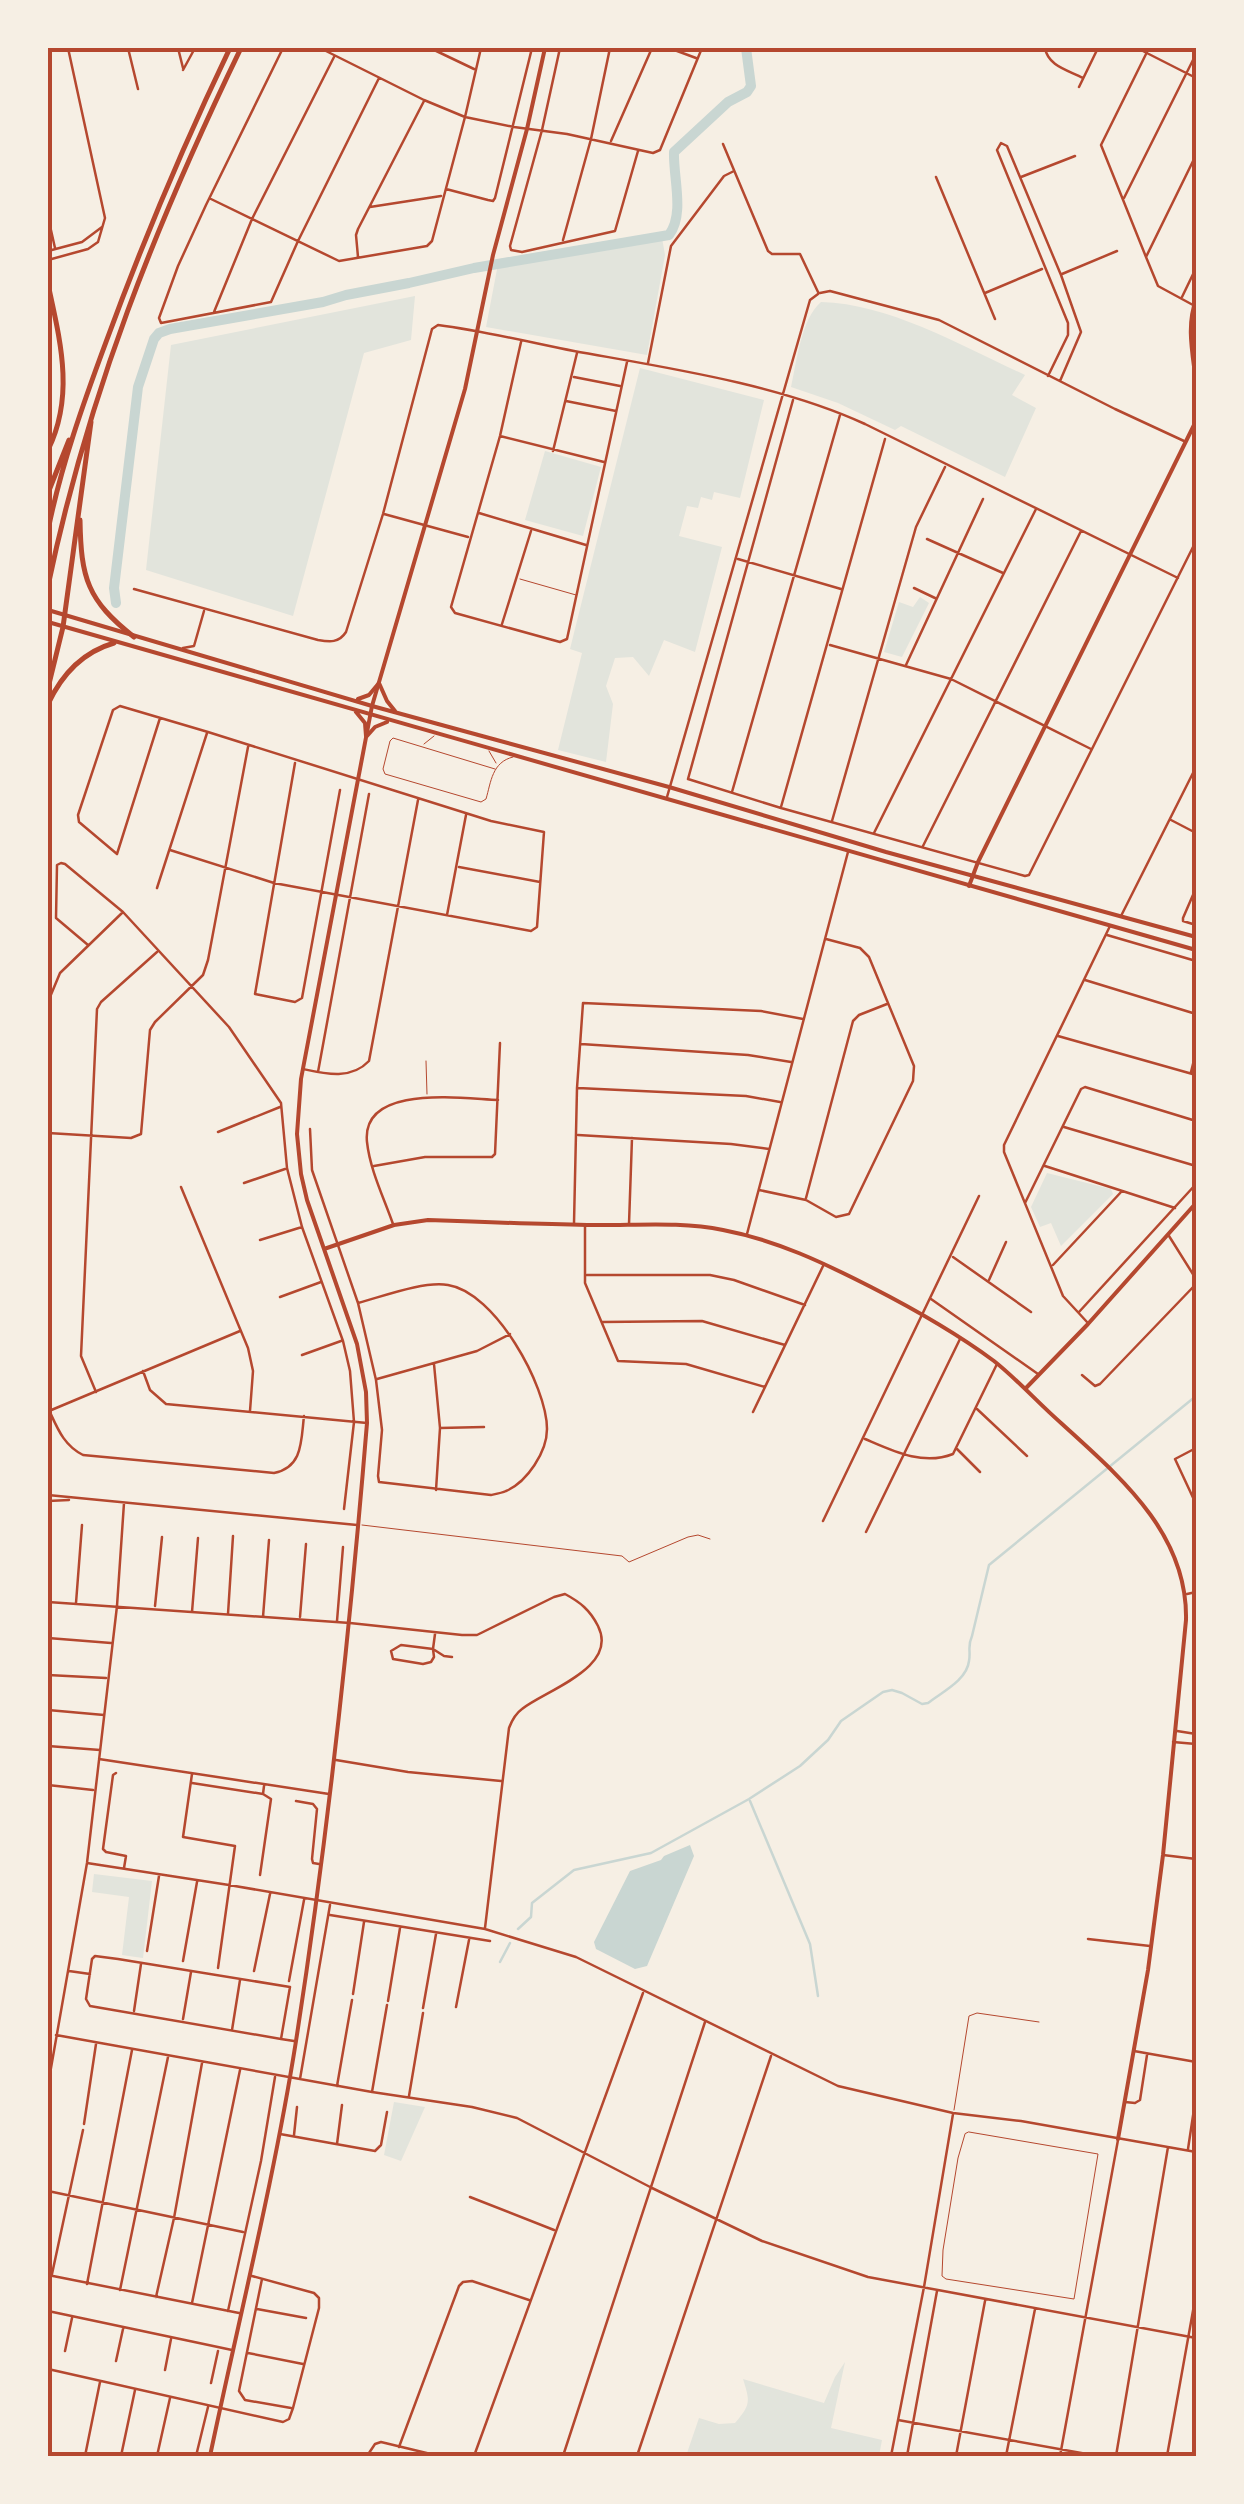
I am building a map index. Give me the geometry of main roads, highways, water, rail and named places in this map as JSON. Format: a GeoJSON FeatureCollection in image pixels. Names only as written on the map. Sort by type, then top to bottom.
{"type":"FeatureCollection","features":[{"type":"Feature","properties":{"kind":"main road"},"geometry":{"type":"LineString","coordinates":[[48,493],[142,245],[230,48]]}},
{"type":"Feature","properties":{"kind":"main road"},"geometry":{"type":"LineString","coordinates":[[48,586],[62,517],[93,409],[150,249],[241,48]]}},
{"type":"Feature","properties":{"kind":"main road"},"geometry":{"type":"LineString","coordinates":[[48,284],[64,369],[60,418],[48,450]]}},
{"type":"Feature","properties":{"kind":"main road"},"geometry":{"type":"LineString","coordinates":[[48,688],[93,409]]}},
{"type":"Feature","properties":{"kind":"main road"},"geometry":{"type":"LineString","coordinates":[[48,530],[74,428]]}},
{"type":"Feature","properties":{"kind":"main road"},"geometry":{"type":"LineString","coordinates":[[80,502],[80,554],[87,582],[99,603],[134,637]]}},
{"type":"Feature","properties":{"kind":"main road"},"geometry":{"type":"LineString","coordinates":[[48,704],[76,662],[114,642]]}},
{"type":"Feature","properties":{"kind":"waterway"},"geometry":{"type":"LineString","coordinates":[[116,603],[114,588],[138,387],[159,333],[474,268],[669,235],[677,206],[674,152],[728,102],[747,92],[751,86],[746,48]]}},
{"type":"Feature","properties":{"kind":"waterway"},"geometry":{"type":"LineString","coordinates":[[518,1929],[531,1917],[532,1903],[574,1870],[651,1853],[749,1799],[800,1766],[828,1740],[841,1721],[883,1692],[902,1693],[922,1704],[953,1685],[967,1668],[989,1565],[1196,1396]]}},
{"type":"Feature","properties":{"kind":"waterway"},"geometry":{"type":"LineString","coordinates":[[750,1801],[810,1944],[818,1996]]}},
{"type":"Feature","properties":{"kind":"waterway"},"geometry":{"type":"LineString","coordinates":[[500,1962],[510,1943]]}}]}
